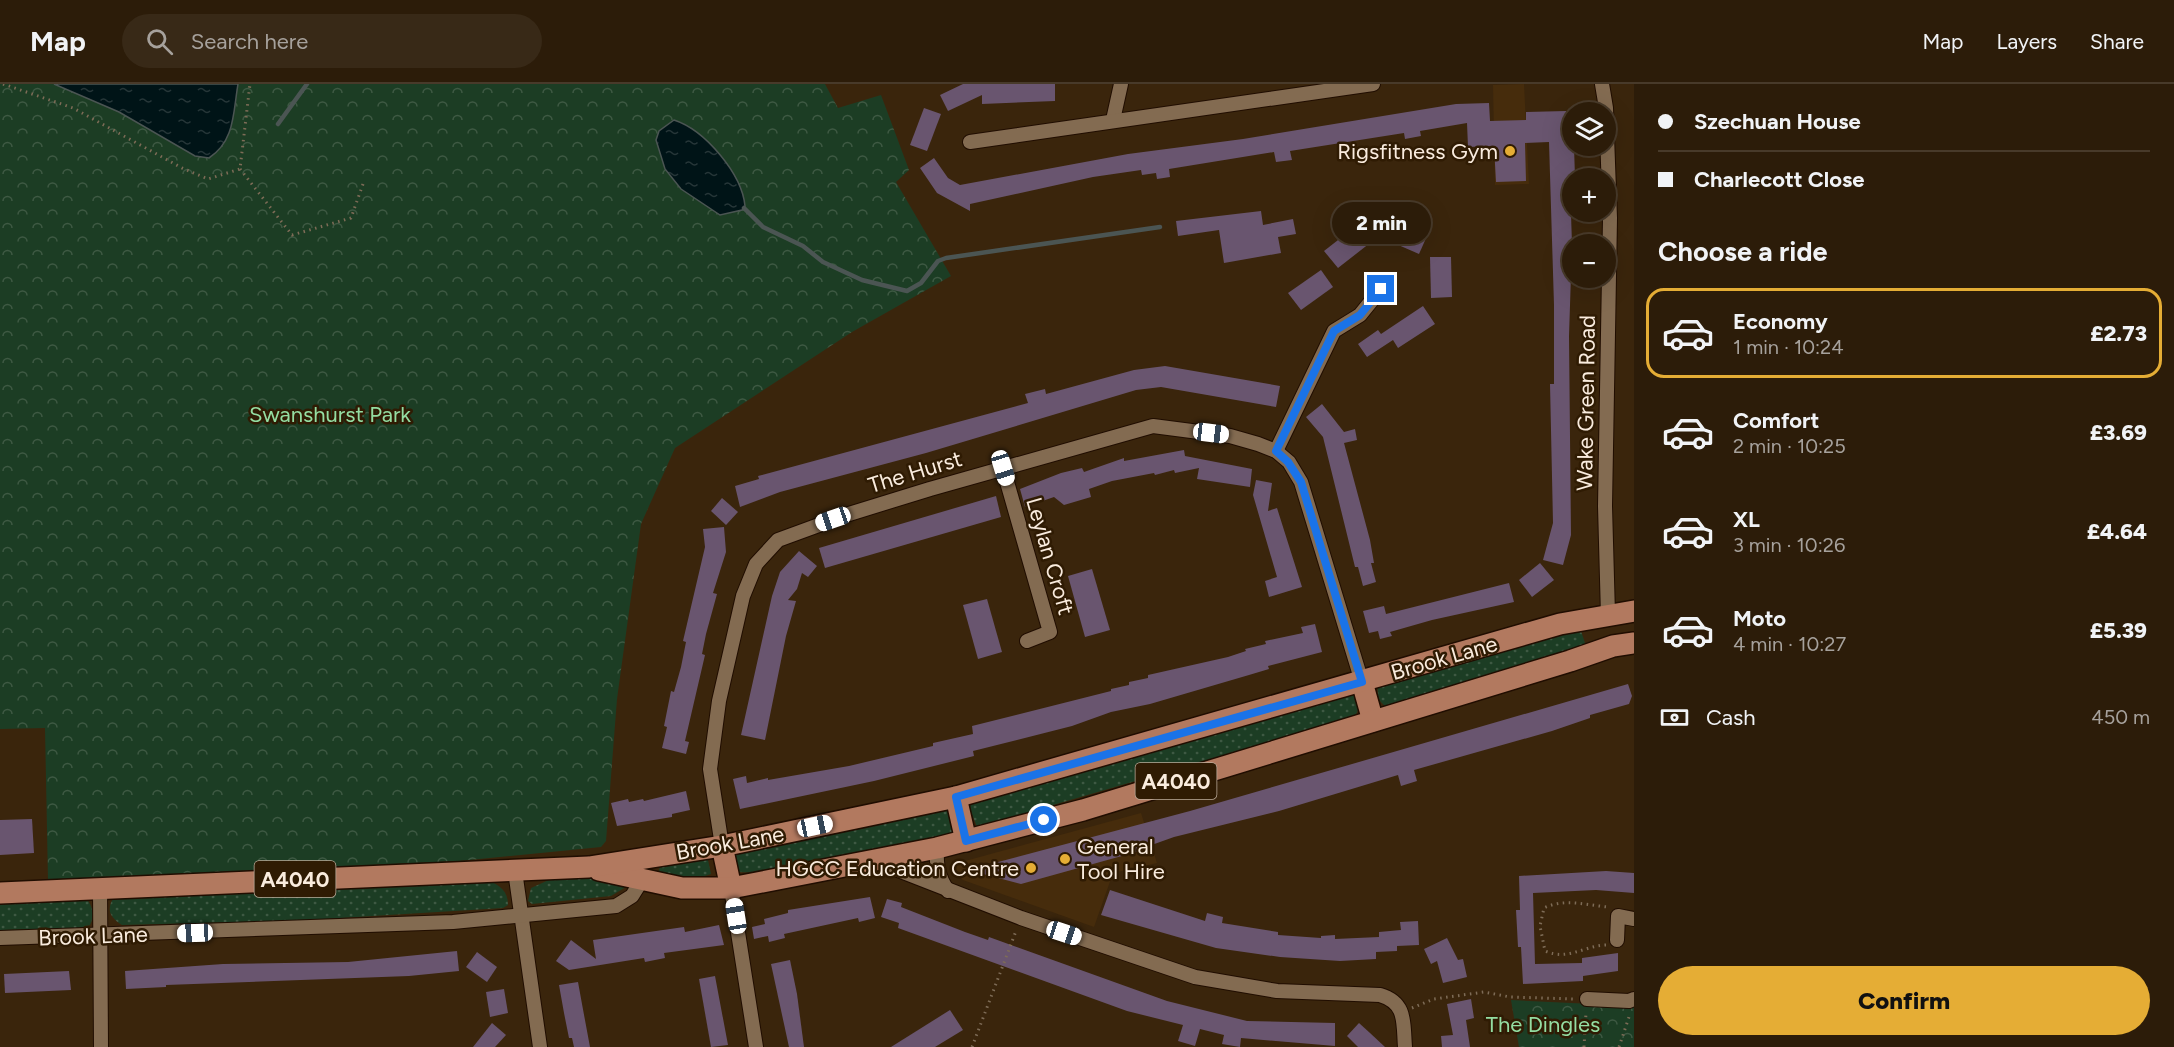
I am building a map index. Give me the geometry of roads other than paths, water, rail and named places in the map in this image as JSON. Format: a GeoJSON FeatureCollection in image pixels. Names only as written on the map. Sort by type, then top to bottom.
{"type":"FeatureCollection","features":[{"type":"Feature","properties":{"kind":"main road","name":"Brook Lane"},"geometry":{"type":"LineString","coordinates":[[0,892],[589,867],[722,846],[956,797],[1560,624],[1634,611]]}},
{"type":"Feature","properties":{"kind":"main road"},"geometry":{"type":"LineString","coordinates":[[1608,615],[1613,646]]}},
{"type":"Feature","properties":{"kind":"main road","name":"Brook Lane"},"geometry":{"type":"LineString","coordinates":[[589,867],[682,888],[731,888],[937,848],[1083,810],[1613,646],[1634,643]]}},
{"type":"Feature","properties":{"kind":"main road"},"geometry":{"type":"LineString","coordinates":[[1362,682],[1373,721]]}},
{"type":"Feature","properties":{"kind":"main road"},"geometry":{"type":"LineString","coordinates":[[956,797],[966,841]]}},
{"type":"Feature","properties":{"kind":"main road"},"geometry":{"type":"LineString","coordinates":[[722,846],[731,888]]}},
{"type":"Feature","properties":{"kind":"street"},"geometry":{"type":"LineString","coordinates":[[1113,120],[1120,84]]}},
{"type":"Feature","properties":{"kind":"street"},"geometry":{"type":"LineString","coordinates":[[970,142],[1373,84]]}},
{"type":"Feature","properties":{"kind":"street","name":"Wake Green Road"},"geometry":{"type":"LineString","coordinates":[[1602,84],[1606,108],[1610,218],[1605,506],[1608,615]]}},
{"type":"Feature","properties":{"kind":"street"},"geometry":{"type":"LineString","coordinates":[[1362,682],[1301,482],[1288,462],[1276,451],[1334,331],[1360,315],[1381,289]]}},
{"type":"Feature","properties":{"kind":"street","name":"The Hurst"},"geometry":{"type":"LineString","coordinates":[[722,846],[710,769],[719,701],[743,596],[756,564],[778,540],[1003,468],[1153,426],[1230,436],[1276,451]]}},
{"type":"Feature","properties":{"kind":"street","name":"Leylan Croft"},"geometry":{"type":"LineString","coordinates":[[1003,468],[1050,632],[1027,640]]}},
{"type":"Feature","properties":{"kind":"street"},"geometry":{"type":"LineString","coordinates":[[937,848],[936,862],[940,881],[948,891]]}},
{"type":"Feature","properties":{"kind":"street"},"geometry":{"type":"LineString","coordinates":[[875,861],[1021,918],[1195,976],[1277,991],[1380,995],[1392,999],[1402,1012],[1406,1047]]}},
{"type":"Feature","properties":{"kind":"street"},"geometry":{"type":"LineString","coordinates":[[514,871],[540,1047]]}},
{"type":"Feature","properties":{"kind":"street","name":"Brook Lane"},"geometry":{"type":"LineString","coordinates":[[0,938],[453,922],[520,916],[616,906],[632,896],[642,880]]}},
{"type":"Feature","properties":{"kind":"street"},"geometry":{"type":"LineString","coordinates":[[100,887],[101,1047]]}},
{"type":"Feature","properties":{"kind":"street"},"geometry":{"type":"LineString","coordinates":[[731,888],[756,1047]]}},
{"type":"Feature","properties":{"kind":"street"},"geometry":{"type":"LineString","coordinates":[[1617,940],[1618,916],[1634,919]]}},
{"type":"Feature","properties":{"kind":"street"},"geometry":{"type":"LineString","coordinates":[[1587,999],[1629,1001],[1633,1004]]}},
{"type":"Feature","properties":{"kind":"water"},"geometry":{"type":"Polygon","coordinates":[[[54,84],[238,84],[228,135],[218,151],[209,158],[195,156],[119,112],[54,84]]]}},
{"type":"Feature","properties":{"kind":"water"},"geometry":{"type":"Polygon","coordinates":[[[674,120],[698,133],[720,155],[737,180],[745,206],[742,210],[720,215],[681,189],[665,169],[656,140],[659,131],[674,120]]]}},
{"type":"Feature","properties":{"kind":"waterway"},"geometry":{"type":"LineString","coordinates":[[278,124],[307,84]]}},
{"type":"Feature","properties":{"kind":"waterway"},"geometry":{"type":"LineString","coordinates":[[744,208],[763,227],[803,246],[823,262],[862,280],[907,291],[921,283],[938,261],[946,258],[1160,227]]}},
{"type":"Feature","properties":{"kind":"place","name":"Rigsfitness Gym"},"geometry":{"type":"Point","coordinates":[1510,151]}},
{"type":"Feature","properties":{"kind":"place","name":"General Tool Hire"},"geometry":{"type":"Point","coordinates":[1065,859]}},
{"type":"Feature","properties":{"kind":"place","name":"HGCC Education Centre"},"geometry":{"type":"Point","coordinates":[1031,868]}},
{"type":"Feature","properties":{"kind":"park label","name":"Swanshurst Park"},"geometry":{"type":"Point","coordinates":[330,414]}},
{"type":"Feature","properties":{"kind":"park label","name":"The Dingles"},"geometry":{"type":"Point","coordinates":[1543,1024]}}]}
